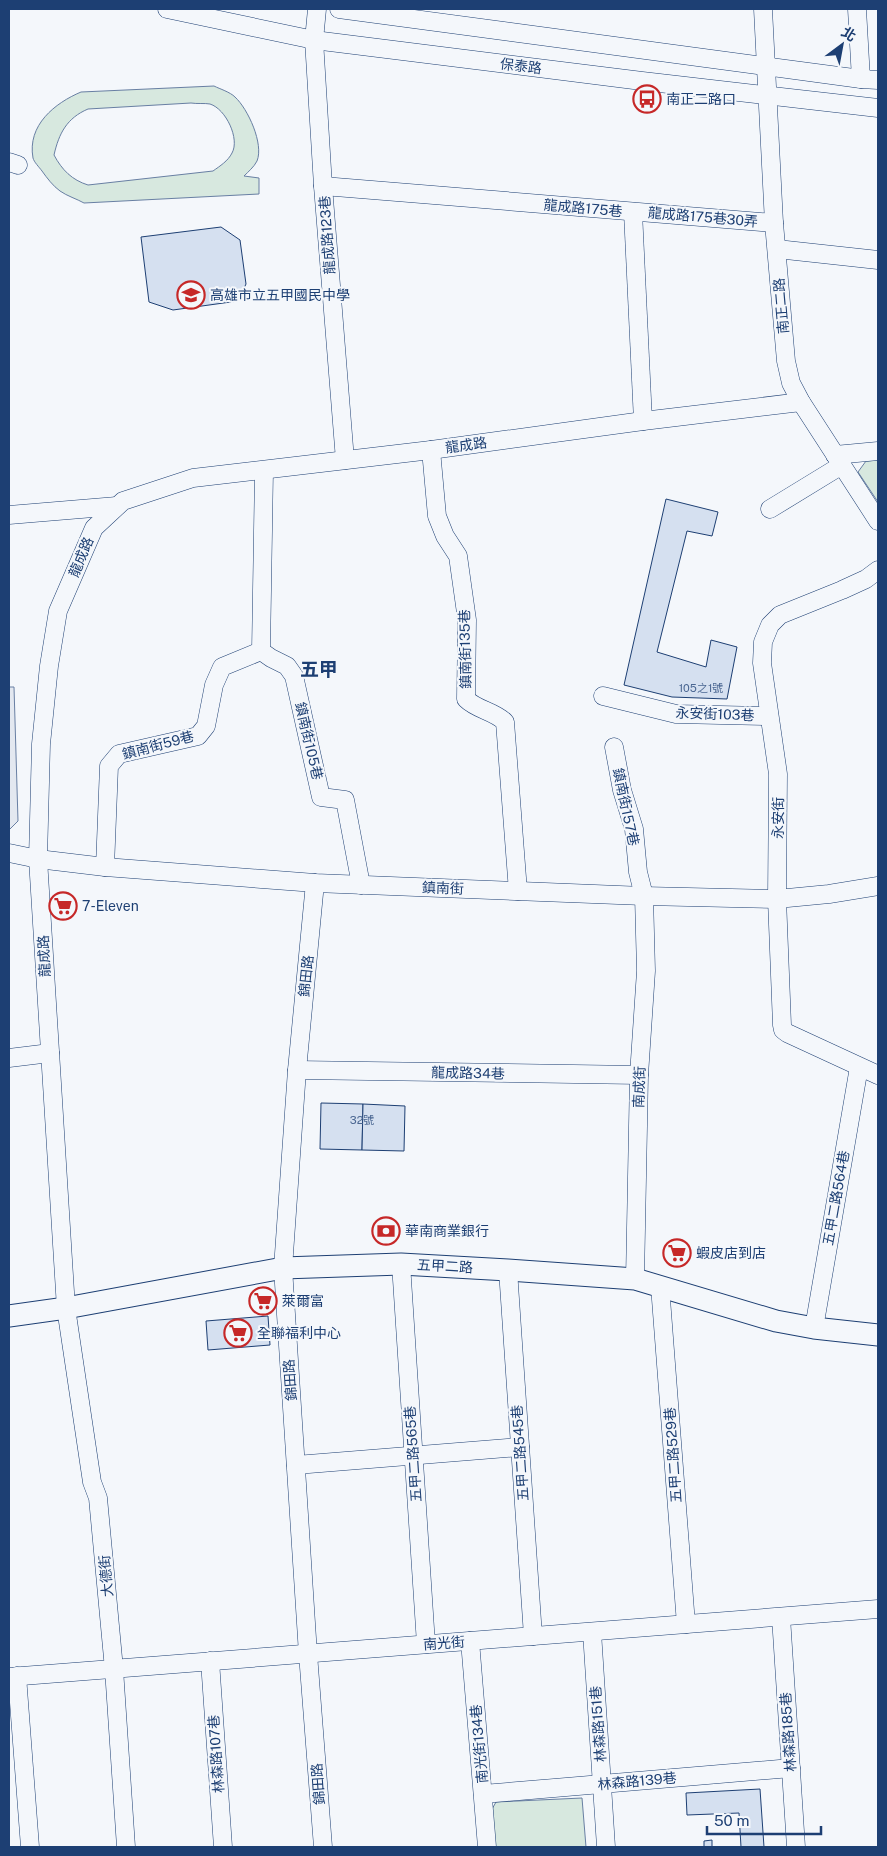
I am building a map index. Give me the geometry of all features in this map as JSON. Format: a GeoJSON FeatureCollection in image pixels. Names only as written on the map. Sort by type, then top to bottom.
{"type":"FeatureCollection","features":[{"type":"Feature","properties":{"kind":"main road","name":"五甲二路"},"geometry":{"type":"LineString","coordinates":[[9,1316],[66,1308],[283,1268],[401,1264],[635,1279],[776,1321],[814,1328],[878,1335]]}},
{"type":"Feature","properties":{"kind":"street","name":"保泰路"},"geometry":{"type":"LineString","coordinates":[[167,9],[314,40],[878,108]]}},
{"type":"Feature","properties":{"kind":"street","name":"龍成路123巷"},"geometry":{"type":"LineString","coordinates":[[317,9],[314,40],[323,186],[345,460]]}},
{"type":"Feature","properties":{"kind":"street"},"geometry":{"type":"LineString","coordinates":[[338,9],[870,80],[857,9]]}},
{"type":"Feature","properties":{"kind":"street","name":"南正二路"},"geometry":{"type":"LineString","coordinates":[[763,9],[774,223],[786,361],[791,383],[801,402],[878,521]]}},
{"type":"Feature","properties":{"kind":"street","name":"龍成路175巷"},"geometry":{"type":"LineString","coordinates":[[323,186],[633,212],[643,421]]}},
{"type":"Feature","properties":{"kind":"street","name":"龍成路175巷30弄"},"geometry":{"type":"LineString","coordinates":[[633,212],[774,223]]}},
{"type":"Feature","properties":{"kind":"street"},"geometry":{"type":"LineString","coordinates":[[777,249],[878,260]]}},
{"type":"Feature","properties":{"kind":"street","name":"龍成路"},"geometry":{"type":"LineString","coordinates":[[66,1308],[38,859],[40,744],[49,666],[58,611],[94,528],[123,501],[193,478],[264,471],[801,402]]}},
{"type":"Feature","properties":{"kind":"street","name":"鎮南街135巷"},"geometry":{"type":"LineString","coordinates":[[431,450],[437,516],[445,536],[458,556],[467,620],[466,700],[498,716],[505,722],[518,891]]}},
{"type":"Feature","properties":{"kind":"street"},"geometry":{"type":"LineString","coordinates":[[770,509],[839,460],[878,451]]}},
{"type":"Feature","properties":{"kind":"street"},"geometry":{"type":"LineString","coordinates":[[261,651],[264,471]]}},
{"type":"Feature","properties":{"kind":"street"},"geometry":{"type":"LineString","coordinates":[[9,515],[117,506]]}},
{"type":"Feature","properties":{"kind":"street","name":"永安街"},"geometry":{"type":"LineString","coordinates":[[878,570],[866,579],[780,615],[770,626],[763,642],[762,664],[778,774],[778,964],[783,1030],[878,1075]]}},
{"type":"Feature","properties":{"kind":"street","name":"鎮南街59巷"},"geometry":{"type":"LineString","coordinates":[[105,868],[109,766],[119,754],[198,736],[206,726],[214,685],[222,667],[261,651]]}},
{"type":"Feature","properties":{"kind":"street","name":"鎮南街105巷"},"geometry":{"type":"LineString","coordinates":[[261,651],[286,666],[294,676],[321,797],[346,800],[362,885]]}},
{"type":"Feature","properties":{"kind":"street","name":"永安街103巷"},"geometry":{"type":"LineString","coordinates":[[603,696],[676,714],[769,716]]}},
{"type":"Feature","properties":{"kind":"street","name":"鎮南街157巷"},"geometry":{"type":"LineString","coordinates":[[614,747],[622,790],[634,829],[638,872],[644,896]]}},
{"type":"Feature","properties":{"kind":"street","name":"鎮南街"},"geometry":{"type":"LineString","coordinates":[[9,853],[105,868],[315,883],[644,896],[777,899],[829,894],[878,886]]}},
{"type":"Feature","properties":{"kind":"street","name":"錦田路"},"geometry":{"type":"LineString","coordinates":[[315,883],[297,1070],[283,1268],[308,1654],[323,1847]]}},
{"type":"Feature","properties":{"kind":"street","name":"南成街"},"geometry":{"type":"LineString","coordinates":[[635,1279],[638,1074],[646,971],[644,896]]}},
{"type":"Feature","properties":{"kind":"street"},"geometry":{"type":"LineString","coordinates":[[9,1058],[50,1053]]}},
{"type":"Feature","properties":{"kind":"street","name":"五甲二路564巷"},"geometry":{"type":"LineString","coordinates":[[814,1328],[859,1067]]}},
{"type":"Feature","properties":{"kind":"street","name":"龍成路34巷"},"geometry":{"type":"LineString","coordinates":[[297,1070],[638,1074]]}},
{"type":"Feature","properties":{"kind":"street","name":"五甲二路565巷"},"geometry":{"type":"LineString","coordinates":[[401,1264],[426,1644]]}},
{"type":"Feature","properties":{"kind":"street","name":"五甲二路545巷"},"geometry":{"type":"LineString","coordinates":[[508,1270],[533,1636]]}},
{"type":"Feature","properties":{"kind":"street","name":"五甲二路529巷"},"geometry":{"type":"LineString","coordinates":[[660,1286],[686,1624]]}},
{"type":"Feature","properties":{"kind":"street","name":"大德街"},"geometry":{"type":"LineString","coordinates":[[66,1308],[92,1482],[98,1498],[114,1669],[126,1847]]}},
{"type":"Feature","properties":{"kind":"street"},"geometry":{"type":"LineString","coordinates":[[296,1465],[520,1447]]}},
{"type":"Feature","properties":{"kind":"street","name":"南光街"},"geometry":{"type":"LineString","coordinates":[[13,1677],[878,1609]]}},
{"type":"Feature","properties":{"kind":"street","name":"林森路185巷"},"geometry":{"type":"LineString","coordinates":[[781,1617],[796,1847]]}},
{"type":"Feature","properties":{"kind":"street","name":"林森路151巷"},"geometry":{"type":"LineString","coordinates":[[592,1632],[606,1847]]}},
{"type":"Feature","properties":{"kind":"street","name":"南光街134巷"},"geometry":{"type":"LineString","coordinates":[[470,1641],[487,1847]]}},
{"type":"Feature","properties":{"kind":"street","name":"林森路107巷"},"geometry":{"type":"LineString","coordinates":[[210,1661],[223,1847]]}},
{"type":"Feature","properties":{"kind":"street"},"geometry":{"type":"LineString","coordinates":[[13,1677],[30,1847]]}},
{"type":"Feature","properties":{"kind":"street","name":"林森路139巷"},"geometry":{"type":"LineString","coordinates":[[483,1794],[790,1768]]}},
{"type":"Feature","properties":{"kind":"shaded area"},"geometry":{"type":"Polygon","coordinates":[[[214,86],[230,94],[240,102],[250,118],[257,136],[259,154],[257,161],[244,176],[259,178],[259,194],[84,203],[63,193],[57,189],[34,161],[32,146],[34,135],[45,117],[62,102],[81,92],[214,86]],[[191,103],[88,109],[75,117],[65,127],[58,140],[54,155],[68,174],[88,185],[213,171],[226,161],[232,153],[234,147],[233,133],[226,118],[216,107],[210,104],[191,103]]]}},
{"type":"Feature","properties":{"kind":"shaded area"},"geometry":{"type":"Polygon","coordinates":[[[878,460],[878,502],[858,472],[866,461],[878,460]]]}},
{"type":"Feature","properties":{"kind":"shaded area"},"geometry":{"type":"Polygon","coordinates":[[[9,687],[14,687],[18,821],[9,830],[9,687]]]}},
{"type":"Feature","properties":{"kind":"shaded area"},"geometry":{"type":"Polygon","coordinates":[[[582,1798],[586,1847],[495,1847],[491,1811],[496,1802],[582,1798]]]}},
{"type":"Feature","properties":{"kind":"building"},"geometry":{"type":"Polygon","coordinates":[[[221,227],[240,240],[246,284],[238,301],[173,310],[149,302],[141,237],[221,227]]]}},
{"type":"Feature","properties":{"kind":"building"},"geometry":{"type":"Polygon","coordinates":[[[666,499],[718,512],[712,536],[687,531],[657,652],[706,667],[711,640],[737,647],[727,699],[672,697],[624,685],[666,499]]]}},
{"type":"Feature","properties":{"kind":"building"},"geometry":{"type":"Polygon","coordinates":[[[321,1103],[363,1104],[362,1150],[320,1149],[321,1103]]]}},
{"type":"Feature","properties":{"kind":"building"},"geometry":{"type":"Polygon","coordinates":[[[363,1104],[405,1106],[404,1151],[362,1150],[363,1104]]]}},
{"type":"Feature","properties":{"kind":"building","name":"全聯福利中心"},"geometry":{"type":"Polygon","coordinates":[[[268,1316],[270,1345],[208,1350],[206,1321],[268,1316]]]}},
{"type":"Feature","properties":{"kind":"building"},"geometry":{"type":"Polygon","coordinates":[[[760,1789],[764,1847],[741,1847],[739,1813],[687,1815],[686,1793],[760,1789]]]}},
{"type":"Feature","properties":{"kind":"building"},"geometry":{"type":"Polygon","coordinates":[[[712,1840],[712,1847],[704,1847],[704,1841],[712,1840]]]}},
{"type":"Feature","properties":{"kind":"place","name":"南正二路口"},"geometry":{"type":"Point","coordinates":[647,99]}},
{"type":"Feature","properties":{"kind":"place","name":"高雄市立五甲國民中學"},"geometry":{"type":"Point","coordinates":[191,295]}},
{"type":"Feature","properties":{"kind":"place","name":"7-Eleven"},"geometry":{"type":"Point","coordinates":[63,906]}},
{"type":"Feature","properties":{"kind":"place","name":"華南商業銀行"},"geometry":{"type":"Point","coordinates":[386,1231]}},
{"type":"Feature","properties":{"kind":"place","name":"蝦皮店到店"},"geometry":{"type":"Point","coordinates":[677,1253]}},
{"type":"Feature","properties":{"kind":"place","name":"萊爾富"},"geometry":{"type":"Point","coordinates":[263,1301]}},
{"type":"Feature","properties":{"kind":"place","name":"全聯福利中心"},"geometry":{"type":"Point","coordinates":[238,1333]}},
{"type":"Feature","properties":{"kind":"district","name":"五甲"},"geometry":{"type":"Point","coordinates":[319,669]}}]}
